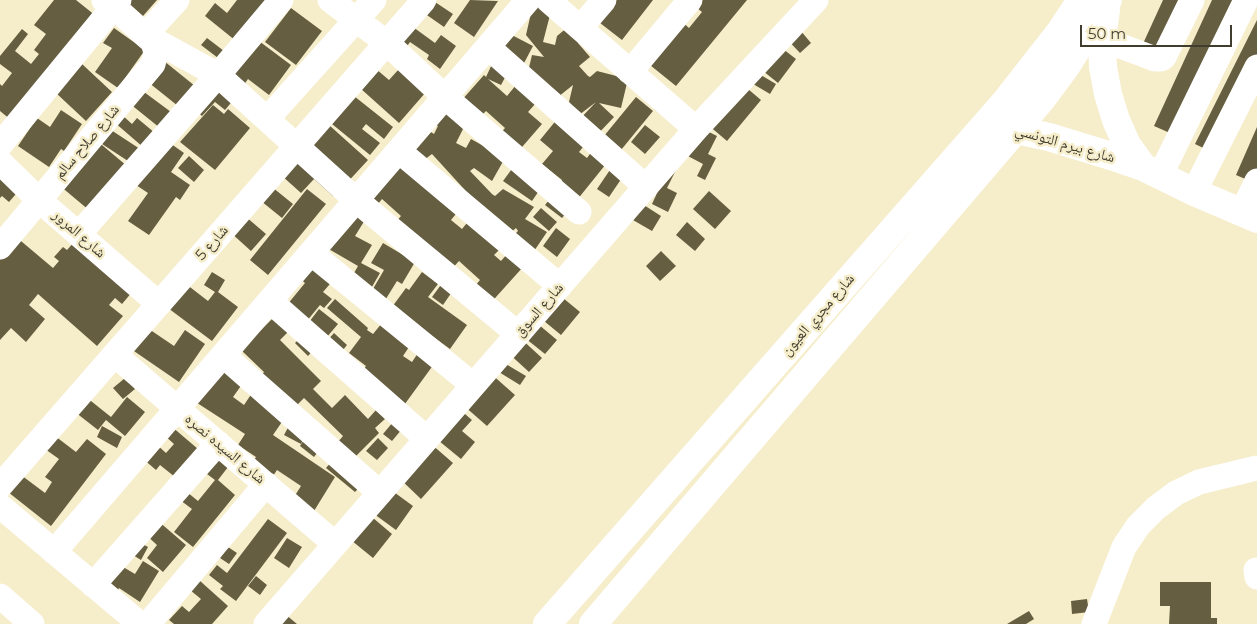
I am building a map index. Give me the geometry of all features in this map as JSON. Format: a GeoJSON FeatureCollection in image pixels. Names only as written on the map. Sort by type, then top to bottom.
{"type":"FeatureCollection","features":[{"type":"Feature","properties":{"kind":"main road","name":"شارع بيرم التونسي"},"geometry":{"type":"LineString","coordinates":[[1098,1],[1103,68],[1116,120],[1128,145],[1151,172]]}},
{"type":"Feature","properties":{"kind":"main road","name":"شارع مجري العيون"},"geometry":{"type":"LineString","coordinates":[[547,624],[1006,101],[1060,32],[1098,1]]}},
{"type":"Feature","properties":{"kind":"main road","name":"شارع مجري العيون"},"geometry":{"type":"LineString","coordinates":[[593,624],[1017,129],[1065,68],[1098,1]]}},
{"type":"Feature","properties":{"kind":"main road","name":"شارع بيرم التونسي"},"geometry":{"type":"LineString","coordinates":[[986,124],[1017,129],[1080,146],[1151,172],[1249,216]]}},
{"type":"Feature","properties":{"kind":"street"},"geometry":{"type":"LineString","coordinates":[[145,35],[177,0]]}},
{"type":"Feature","properties":{"kind":"street"},"geometry":{"type":"LineString","coordinates":[[79,234],[281,0]]}},
{"type":"Feature","properties":{"kind":"street"},"geometry":{"type":"LineString","coordinates":[[330,0],[387,43],[579,212]]}},
{"type":"Feature","properties":{"kind":"street"},"geometry":{"type":"LineString","coordinates":[[267,119],[374,0]]}},
{"type":"Feature","properties":{"kind":"street","name":"شارع 5"},"geometry":{"type":"LineString","coordinates":[[0,486],[424,0]]}},
{"type":"Feature","properties":{"kind":"street"},"geometry":{"type":"LineString","coordinates":[[54,552],[445,96],[532,0],[580,28],[696,129]]}},
{"type":"Feature","properties":{"kind":"street"},"geometry":{"type":"LineString","coordinates":[[580,28],[604,0]]}},
{"type":"Feature","properties":{"kind":"street"},"geometry":{"type":"LineString","coordinates":[[630,72],[690,0]]}},
{"type":"Feature","properties":{"kind":"street","name":"شارع السوق"},"geometry":{"type":"LineString","coordinates":[[266,624],[696,129],[816,0]]}},
{"type":"Feature","properties":{"kind":"street"},"geometry":{"type":"LineString","coordinates":[[1102,39],[1155,59],[1161,59],[1165,55],[1192,0]]}},
{"type":"Feature","properties":{"kind":"street"},"geometry":{"type":"LineString","coordinates":[[1151,172],[1247,0],[1257,4]]}},
{"type":"Feature","properties":{"kind":"street"},"geometry":{"type":"LineString","coordinates":[[0,145],[112,2],[145,35],[218,75],[356,200],[518,334]]}},
{"type":"Feature","properties":{"kind":"street","name":"شارع صلاح سالم"},"geometry":{"type":"LineString","coordinates":[[0,247],[153,64],[156,53],[153,42],[145,35]]}},
{"type":"Feature","properties":{"kind":"street"},"geometry":{"type":"LineString","coordinates":[[488,47],[646,187]]}},
{"type":"Feature","properties":{"kind":"street"},"geometry":{"type":"LineString","coordinates":[[1194,192],[1257,67]]}},
{"type":"Feature","properties":{"kind":"street"},"geometry":{"type":"LineString","coordinates":[[399,151],[560,286]]}},
{"type":"Feature","properties":{"kind":"street","name":"شارع المرور"},"geometry":{"type":"LineString","coordinates":[[0,162],[39,200],[159,304]]}},
{"type":"Feature","properties":{"kind":"street"},"geometry":{"type":"LineString","coordinates":[[1249,216],[1257,181]]}},
{"type":"Feature","properties":{"kind":"street"},"geometry":{"type":"LineString","coordinates":[[311,253],[473,386]]}},
{"type":"Feature","properties":{"kind":"street"},"geometry":{"type":"LineString","coordinates":[[270,301],[427,439]]}},
{"type":"Feature","properties":{"kind":"street","name":"شارع السيده نصره"},"geometry":{"type":"LineString","coordinates":[[115,355],[335,544]]}},
{"type":"Feature","properties":{"kind":"street"},"geometry":{"type":"LineString","coordinates":[[224,355],[380,493]]}},
{"type":"Feature","properties":{"kind":"street"},"geometry":{"type":"LineString","coordinates":[[93,584],[218,443]]}},
{"type":"Feature","properties":{"kind":"street"},"geometry":{"type":"LineString","coordinates":[[1094,624],[1124,547],[1138,526],[1156,508],[1176,493],[1199,482],[1257,468]]}},
{"type":"Feature","properties":{"kind":"street"},"geometry":{"type":"LineString","coordinates":[[148,624],[266,484]]}},
{"type":"Feature","properties":{"kind":"street"},"geometry":{"type":"LineString","coordinates":[[0,506],[140,624]]}},
{"type":"Feature","properties":{"kind":"street"},"geometry":{"type":"LineString","coordinates":[[0,596],[32,624]]}},
{"type":"Feature","properties":{"kind":"building"},"geometry":{"type":"Polygon","coordinates":[[[54,0],[76,0],[96,16],[11,120],[0,111],[0,84],[2,86],[12,73],[0,64],[0,56],[22,29],[28,34],[15,51],[31,64],[39,54],[34,50],[46,34],[34,25],[54,0]]]}},
{"type":"Feature","properties":{"kind":"building"},"geometry":{"type":"Polygon","coordinates":[[[125,0],[157,0],[143,16],[125,0]]]}},
{"type":"Feature","properties":{"kind":"building"},"geometry":{"type":"Polygon","coordinates":[[[237,0],[268,0],[236,41],[205,16],[215,3],[227,13],[237,0]]]}},
{"type":"Feature","properties":{"kind":"building"},"geometry":{"type":"Polygon","coordinates":[[[432,0],[453,14],[444,27],[424,13],[432,0]]]}},
{"type":"Feature","properties":{"kind":"building"},"geometry":{"type":"Polygon","coordinates":[[[470,0],[498,1],[474,37],[454,23],[470,0]]]}},
{"type":"Feature","properties":{"kind":"building"},"geometry":{"type":"Polygon","coordinates":[[[534,0],[550,15],[543,42],[555,45],[557,36],[569,26],[580,39],[578,43],[590,57],[579,66],[588,76],[590,77],[597,71],[628,79],[621,108],[599,103],[614,117],[595,137],[578,121],[596,102],[579,115],[569,102],[573,85],[558,97],[527,76],[532,55],[544,57],[526,35],[534,0]]]}},
{"type":"Feature","properties":{"kind":"building"},"geometry":{"type":"Polygon","coordinates":[[[604,0],[653,0],[622,40],[591,16],[604,0]]]}},
{"type":"Feature","properties":{"kind":"building"},"geometry":{"type":"Polygon","coordinates":[[[687,0],[747,0],[676,86],[645,61],[679,19],[689,28],[702,12],[687,0]]]}},
{"type":"Feature","properties":{"kind":"building"},"geometry":{"type":"Polygon","coordinates":[[[1163,0],[1190,0],[1163,59],[1141,48],[1163,0]]]}},
{"type":"Feature","properties":{"kind":"building"},"geometry":{"type":"Polygon","coordinates":[[[1212,0],[1240,0],[1179,137],[1154,126],[1212,0]]]}},
{"type":"Feature","properties":{"kind":"building"},"geometry":{"type":"Polygon","coordinates":[[[291,8],[322,31],[296,65],[265,42],[291,8]]]}},
{"type":"Feature","properties":{"kind":"building"},"geometry":{"type":"Polygon","coordinates":[[[402,19],[435,43],[441,35],[456,46],[440,69],[427,59],[429,55],[410,42],[405,49],[389,37],[402,19]]]}},
{"type":"Feature","properties":{"kind":"building"},"geometry":{"type":"Polygon","coordinates":[[[1257,20],[1257,76],[1218,155],[1195,144],[1257,20]]]}},
{"type":"Feature","properties":{"kind":"building"},"geometry":{"type":"Polygon","coordinates":[[[795,24],[811,43],[800,53],[783,35],[795,24]]]}},
{"type":"Feature","properties":{"kind":"building"},"geometry":{"type":"Polygon","coordinates":[[[114,28],[145,50],[118,88],[95,72],[112,48],[103,43],[114,28]]]}},
{"type":"Feature","properties":{"kind":"building"},"geometry":{"type":"Polygon","coordinates":[[[504,31],[533,46],[523,65],[494,50],[504,31]]]}},
{"type":"Feature","properties":{"kind":"building"},"geometry":{"type":"Polygon","coordinates":[[[207,38],[224,51],[218,58],[201,45],[207,38]]]}},
{"type":"Feature","properties":{"kind":"building"},"geometry":{"type":"Polygon","coordinates":[[[259,41],[291,65],[269,95],[248,79],[243,86],[232,78],[259,41]]]}},
{"type":"Feature","properties":{"kind":"building"},"geometry":{"type":"Polygon","coordinates":[[[774,42],[796,59],[778,83],[753,63],[774,42]]]}},
{"type":"Feature","properties":{"kind":"building"},"geometry":{"type":"Polygon","coordinates":[[[164,61],[195,86],[178,106],[148,82],[164,61]]]}},
{"type":"Feature","properties":{"kind":"building"},"geometry":{"type":"Polygon","coordinates":[[[493,62],[509,70],[501,85],[488,79],[507,96],[516,85],[536,103],[528,112],[542,124],[516,154],[497,137],[505,128],[486,111],[480,117],[461,101],[484,75],[486,77],[493,62]]]}},
{"type":"Feature","properties":{"kind":"building"},"geometry":{"type":"Polygon","coordinates":[[[82,64],[112,92],[86,121],[56,93],[82,64]]]}},
{"type":"Feature","properties":{"kind":"building"},"geometry":{"type":"Polygon","coordinates":[[[744,65],[776,84],[770,94],[738,75],[744,65]]]}},
{"type":"Feature","properties":{"kind":"building"},"geometry":{"type":"Polygon","coordinates":[[[376,69],[389,80],[399,69],[426,92],[399,123],[360,88],[376,69]]]}},
{"type":"Feature","properties":{"kind":"building"},"geometry":{"type":"Polygon","coordinates":[[[735,78],[761,100],[727,141],[701,119],[735,78]]]}},
{"type":"Feature","properties":{"kind":"building"},"geometry":{"type":"Polygon","coordinates":[[[217,82],[235,98],[225,110],[215,102],[202,116],[194,109],[217,82]]]}},
{"type":"Feature","properties":{"kind":"building"},"geometry":{"type":"Polygon","coordinates":[[[140,89],[171,112],[160,128],[129,103],[140,89]]]}},
{"type":"Feature","properties":{"kind":"building"},"geometry":{"type":"Polygon","coordinates":[[[354,96],[393,127],[384,139],[366,124],[362,129],[380,143],[370,155],[332,124],[354,96]]]}},
{"type":"Feature","properties":{"kind":"building"},"geometry":{"type":"Polygon","coordinates":[[[636,97],[653,111],[621,150],[604,136],[636,97]]]}},
{"type":"Feature","properties":{"kind":"building"},"geometry":{"type":"Polygon","coordinates":[[[213,105],[224,114],[228,109],[250,128],[215,170],[180,142],[213,105]]]}},
{"type":"Feature","properties":{"kind":"building"},"geometry":{"type":"Polygon","coordinates":[[[61,110],[82,124],[64,151],[61,149],[49,167],[18,146],[37,118],[50,127],[61,110]]]}},
{"type":"Feature","properties":{"kind":"building"},"geometry":{"type":"Polygon","coordinates":[[[449,113],[463,129],[456,143],[466,148],[471,139],[505,158],[492,181],[474,168],[470,171],[495,196],[503,189],[534,207],[525,219],[547,232],[530,257],[509,240],[518,231],[516,228],[507,236],[432,154],[424,160],[405,149],[422,126],[434,134],[438,126],[427,120],[449,113]]]}},
{"type":"Feature","properties":{"kind":"building"},"geometry":{"type":"Polygon","coordinates":[[[121,114],[132,124],[137,118],[155,133],[143,147],[114,122],[121,114]]]}},
{"type":"Feature","properties":{"kind":"building"},"geometry":{"type":"Polygon","coordinates":[[[558,118],[587,142],[579,152],[587,158],[595,147],[610,159],[577,200],[559,185],[562,180],[542,164],[553,151],[540,140],[558,118]]]}},
{"type":"Feature","properties":{"kind":"building"},"geometry":{"type":"Polygon","coordinates":[[[687,121],[717,136],[708,154],[716,158],[705,180],[697,176],[703,164],[684,154],[667,188],[677,193],[668,212],[652,204],[658,191],[654,189],[687,121]]]}},
{"type":"Feature","properties":{"kind":"building"},"geometry":{"type":"Polygon","coordinates":[[[329,125],[368,160],[344,186],[306,151],[329,125]]]}},
{"type":"Feature","properties":{"kind":"building"},"geometry":{"type":"Polygon","coordinates":[[[645,125],[660,137],[645,154],[631,142],[645,125]]]}},
{"type":"Feature","properties":{"kind":"building"},"geometry":{"type":"Polygon","coordinates":[[[1257,127],[1257,184],[1236,175],[1257,127]]]}},
{"type":"Feature","properties":{"kind":"building"},"geometry":{"type":"Polygon","coordinates":[[[108,128],[140,149],[131,163],[99,142],[108,128]]]}},
{"type":"Feature","properties":{"kind":"building"},"geometry":{"type":"Polygon","coordinates":[[[96,140],[127,166],[90,211],[59,185],[96,140]]]}},
{"type":"Feature","properties":{"kind":"building"},"geometry":{"type":"Polygon","coordinates":[[[167,141],[184,153],[171,172],[190,185],[180,200],[176,197],[149,235],[128,221],[148,193],[136,185],[167,141]]]}},
{"type":"Feature","properties":{"kind":"building"},"geometry":{"type":"Polygon","coordinates":[[[301,154],[339,189],[333,196],[314,179],[301,193],[281,175],[301,154]]]}},
{"type":"Feature","properties":{"kind":"building"},"geometry":{"type":"Polygon","coordinates":[[[189,156],[204,170],[194,182],[178,168],[189,156]]]}},
{"type":"Feature","properties":{"kind":"building"},"geometry":{"type":"Polygon","coordinates":[[[401,156],[460,209],[451,220],[462,229],[471,218],[503,246],[494,255],[501,261],[508,253],[523,267],[487,307],[470,292],[480,280],[459,261],[449,272],[394,224],[401,216],[382,199],[378,204],[368,194],[401,156]]]}},
{"type":"Feature","properties":{"kind":"building"},"geometry":{"type":"Polygon","coordinates":[[[616,161],[628,169],[609,197],[597,189],[616,161]]]}},
{"type":"Feature","properties":{"kind":"building"},"geometry":{"type":"Polygon","coordinates":[[[517,162],[545,182],[532,201],[503,181],[517,162]]]}},
{"type":"Feature","properties":{"kind":"building"},"geometry":{"type":"Polygon","coordinates":[[[0,169],[22,187],[9,202],[2,196],[0,198],[0,169]]]}},
{"type":"Feature","properties":{"kind":"building"},"geometry":{"type":"Polygon","coordinates":[[[272,187],[293,204],[282,218],[261,201],[272,187]]]}},
{"type":"Feature","properties":{"kind":"building"},"geometry":{"type":"Polygon","coordinates":[[[307,189],[326,204],[268,275],[250,260],[307,189]]]}},
{"type":"Feature","properties":{"kind":"building"},"geometry":{"type":"Polygon","coordinates":[[[709,191],[731,211],[715,229],[693,209],[709,191]]]}},
{"type":"Feature","properties":{"kind":"building"},"geometry":{"type":"Polygon","coordinates":[[[554,194],[571,207],[562,218],[545,205],[554,194]]]}},
{"type":"Feature","properties":{"kind":"building"},"geometry":{"type":"Polygon","coordinates":[[[636,200],[661,216],[652,231],[626,216],[636,200]]]}},
{"type":"Feature","properties":{"kind":"building"},"geometry":{"type":"Polygon","coordinates":[[[541,208],[557,222],[549,231],[533,217],[541,208]]]}},
{"type":"Feature","properties":{"kind":"building"},"geometry":{"type":"Polygon","coordinates":[[[349,211],[365,220],[355,236],[372,245],[361,263],[380,273],[369,292],[350,280],[358,266],[327,248],[349,211]]]}},
{"type":"Feature","properties":{"kind":"building"},"geometry":{"type":"Polygon","coordinates":[[[245,216],[266,234],[251,251],[230,232],[245,216]]]}},
{"type":"Feature","properties":{"kind":"building"},"geometry":{"type":"Polygon","coordinates":[[[687,222],[705,239],[695,251],[676,235],[687,222]]]}},
{"type":"Feature","properties":{"kind":"building"},"geometry":{"type":"Polygon","coordinates":[[[556,228],[570,239],[557,257],[543,246],[556,228]]]}},
{"type":"Feature","properties":{"kind":"building"},"geometry":{"type":"Polygon","coordinates":[[[15,236],[53,268],[59,261],[54,257],[63,247],[67,250],[75,241],[133,291],[122,304],[115,298],[109,305],[123,316],[97,346],[38,294],[29,305],[45,319],[26,342],[11,328],[0,340],[0,253],[15,236]]]}},
{"type":"Feature","properties":{"kind":"building"},"geometry":{"type":"Polygon","coordinates":[[[383,243],[415,262],[402,284],[397,281],[384,302],[370,294],[384,270],[371,263],[383,243]]]}},
{"type":"Feature","properties":{"kind":"building"},"geometry":{"type":"Polygon","coordinates":[[[661,251],[676,266],[660,281],[646,266],[661,251]]]}},
{"type":"Feature","properties":{"kind":"building"},"geometry":{"type":"Polygon","coordinates":[[[313,258],[336,277],[323,292],[332,299],[324,308],[320,305],[302,327],[282,311],[305,283],[297,276],[313,258]]]}},
{"type":"Feature","properties":{"kind":"building"},"geometry":{"type":"Polygon","coordinates":[[[212,272],[225,280],[218,292],[238,307],[212,341],[168,308],[186,284],[208,301],[215,292],[204,285],[212,272]]]}},
{"type":"Feature","properties":{"kind":"building"},"geometry":{"type":"Polygon","coordinates":[[[422,272],[438,284],[428,297],[467,325],[450,349],[392,307],[406,288],[409,290],[422,272]]]}},
{"type":"Feature","properties":{"kind":"building"},"geometry":{"type":"Polygon","coordinates":[[[443,282],[454,289],[443,305],[432,297],[443,282]]]}},
{"type":"Feature","properties":{"kind":"building"},"geometry":{"type":"Polygon","coordinates":[[[557,293],[580,312],[561,335],[538,316],[557,293]]]}},
{"type":"Feature","properties":{"kind":"building"},"geometry":{"type":"Polygon","coordinates":[[[335,299],[373,334],[382,323],[411,344],[403,356],[412,362],[418,353],[434,364],[402,408],[359,376],[366,366],[349,353],[361,337],[327,308],[335,299]]]}},
{"type":"Feature","properties":{"kind":"building"},"geometry":{"type":"Polygon","coordinates":[[[319,309],[338,324],[321,344],[303,330],[319,309]]]}},
{"type":"Feature","properties":{"kind":"building"},"geometry":{"type":"Polygon","coordinates":[[[274,317],[288,332],[280,340],[321,381],[313,389],[332,408],[345,395],[368,419],[376,410],[385,419],[375,428],[379,433],[353,459],[337,443],[343,436],[304,398],[294,408],[262,375],[264,372],[241,350],[274,317]]]}},
{"type":"Feature","properties":{"kind":"building"},"geometry":{"type":"Polygon","coordinates":[[[532,319],[557,340],[545,354],[520,334],[532,319]]]}},
{"type":"Feature","properties":{"kind":"building"},"geometry":{"type":"Polygon","coordinates":[[[146,327],[174,346],[185,330],[205,344],[179,382],[131,349],[146,327]]]}},
{"type":"Feature","properties":{"kind":"building"},"geometry":{"type":"Polygon","coordinates":[[[334,333],[347,345],[339,355],[325,343],[334,333]]]}},
{"type":"Feature","properties":{"kind":"building"},"geometry":{"type":"Polygon","coordinates":[[[303,335],[316,347],[308,356],[295,343],[303,335]]]}},
{"type":"Feature","properties":{"kind":"building"},"geometry":{"type":"Polygon","coordinates":[[[518,336],[542,358],[529,372],[505,350],[518,336]]]}},
{"type":"Feature","properties":{"kind":"building"},"geometry":{"type":"Polygon","coordinates":[[[499,360],[526,376],[520,385],[494,369],[499,360]]]}},
{"type":"Feature","properties":{"kind":"building"},"geometry":{"type":"Polygon","coordinates":[[[221,369],[243,383],[233,397],[244,405],[252,393],[286,416],[273,435],[335,477],[314,511],[294,497],[301,486],[277,470],[271,479],[251,465],[256,457],[238,445],[245,434],[191,399],[221,369]]]}},
{"type":"Feature","properties":{"kind":"building"},"geometry":{"type":"Polygon","coordinates":[[[489,372],[515,395],[487,426],[463,405],[489,372]]]}},
{"type":"Feature","properties":{"kind":"building"},"geometry":{"type":"Polygon","coordinates":[[[125,378],[135,389],[123,399],[113,388],[125,378]]]}},
{"type":"Feature","properties":{"kind":"building"},"geometry":{"type":"Polygon","coordinates":[[[86,397],[111,417],[127,397],[145,412],[125,436],[106,420],[98,430],[75,412],[86,397]]]}},
{"type":"Feature","properties":{"kind":"building"},"geometry":{"type":"Polygon","coordinates":[[[458,408],[472,420],[462,431],[475,442],[461,459],[433,436],[458,408]]]}},
{"type":"Feature","properties":{"kind":"building"},"geometry":{"type":"Polygon","coordinates":[[[398,416],[407,423],[392,441],[383,434],[398,416]]]}},
{"type":"Feature","properties":{"kind":"building"},"geometry":{"type":"Polygon","coordinates":[[[291,422],[307,431],[301,444],[284,435],[291,422]]]}},
{"type":"Feature","properties":{"kind":"building"},"geometry":{"type":"Polygon","coordinates":[[[102,426],[122,437],[117,448],[97,437],[102,426]]]}},
{"type":"Feature","properties":{"kind":"building"},"geometry":{"type":"Polygon","coordinates":[[[171,426],[198,449],[175,477],[160,465],[156,470],[142,458],[155,443],[166,453],[174,444],[164,435],[171,426]]]}},
{"type":"Feature","properties":{"kind":"building"},"geometry":{"type":"Polygon","coordinates":[[[55,436],[76,452],[87,439],[106,454],[51,526],[8,492],[21,475],[45,493],[52,482],[45,477],[59,459],[45,449],[55,436]]]}},
{"type":"Feature","properties":{"kind":"building"},"geometry":{"type":"Polygon","coordinates":[[[305,438],[320,449],[314,457],[300,446],[305,438]]]}},
{"type":"Feature","properties":{"kind":"building"},"geometry":{"type":"Polygon","coordinates":[[[378,438],[388,448],[377,460],[366,451],[378,438]]]}},
{"type":"Feature","properties":{"kind":"building"},"geometry":{"type":"Polygon","coordinates":[[[430,443],[453,463],[421,499],[399,478],[430,443]]]}},
{"type":"Feature","properties":{"kind":"building"},"geometry":{"type":"Polygon","coordinates":[[[222,447],[235,458],[218,480],[235,495],[193,547],[174,532],[192,509],[180,500],[187,492],[198,501],[215,480],[203,471],[222,447]]]}},
{"type":"Feature","properties":{"kind":"building"},"geometry":{"type":"Polygon","coordinates":[[[332,461],[365,481],[355,492],[326,468],[332,461]]]}},
{"type":"Feature","properties":{"kind":"building"},"geometry":{"type":"Polygon","coordinates":[[[387,487],[413,506],[396,530],[370,511],[387,487]]]}},
{"type":"Feature","properties":{"kind":"building"},"geometry":{"type":"Polygon","coordinates":[[[366,512],[392,534],[373,558],[346,536],[366,512]]]}},
{"type":"Feature","properties":{"kind":"building"},"geometry":{"type":"Polygon","coordinates":[[[268,519],[287,533],[236,601],[220,589],[223,586],[209,575],[217,565],[227,573],[268,519]]]}},
{"type":"Feature","properties":{"kind":"building"},"geometry":{"type":"Polygon","coordinates":[[[157,520],[186,545],[163,572],[147,558],[157,545],[145,534],[157,520]]]}},
{"type":"Feature","properties":{"kind":"building"},"geometry":{"type":"Polygon","coordinates":[[[287,538],[302,547],[289,568],[274,558],[287,538]]]}},
{"type":"Feature","properties":{"kind":"building"},"geometry":{"type":"Polygon","coordinates":[[[135,540],[148,547],[141,560],[128,552],[135,540]]]}},
{"type":"Feature","properties":{"kind":"building"},"geometry":{"type":"Polygon","coordinates":[[[228,547],[237,553],[229,564],[220,558],[228,547]]]}},
{"type":"Feature","properties":{"kind":"building"},"geometry":{"type":"Polygon","coordinates":[[[143,561],[159,571],[140,602],[119,588],[117,592],[105,585],[118,564],[135,574],[143,561]]]}},
{"type":"Feature","properties":{"kind":"building"},"geometry":{"type":"Polygon","coordinates":[[[256,576],[267,585],[260,595],[248,586],[256,576]]]}},
{"type":"Feature","properties":{"kind":"building"},"geometry":{"type":"Polygon","coordinates":[[[199,580],[228,606],[212,624],[174,624],[169,620],[182,606],[189,612],[201,599],[190,590],[199,580]]]}},
{"type":"Feature","properties":{"kind":"building"},"geometry":{"type":"Polygon","coordinates":[[[1160,582],[1211,582],[1211,618],[1217,618],[1217,624],[1169,624],[1170,606],[1160,606],[1160,582]]]}},
{"type":"Feature","properties":{"kind":"building"},"geometry":{"type":"Polygon","coordinates":[[[1087,599],[1089,612],[1072,614],[1071,601],[1087,599]]]}},
{"type":"Feature","properties":{"kind":"building"},"geometry":{"type":"Polygon","coordinates":[[[279,609],[297,624],[268,624],[279,609]]]}},
{"type":"Feature","properties":{"kind":"building"},"geometry":{"type":"Polygon","coordinates":[[[1029,611],[1034,619],[1026,624],[1007,624],[1029,611]]]}}]}
